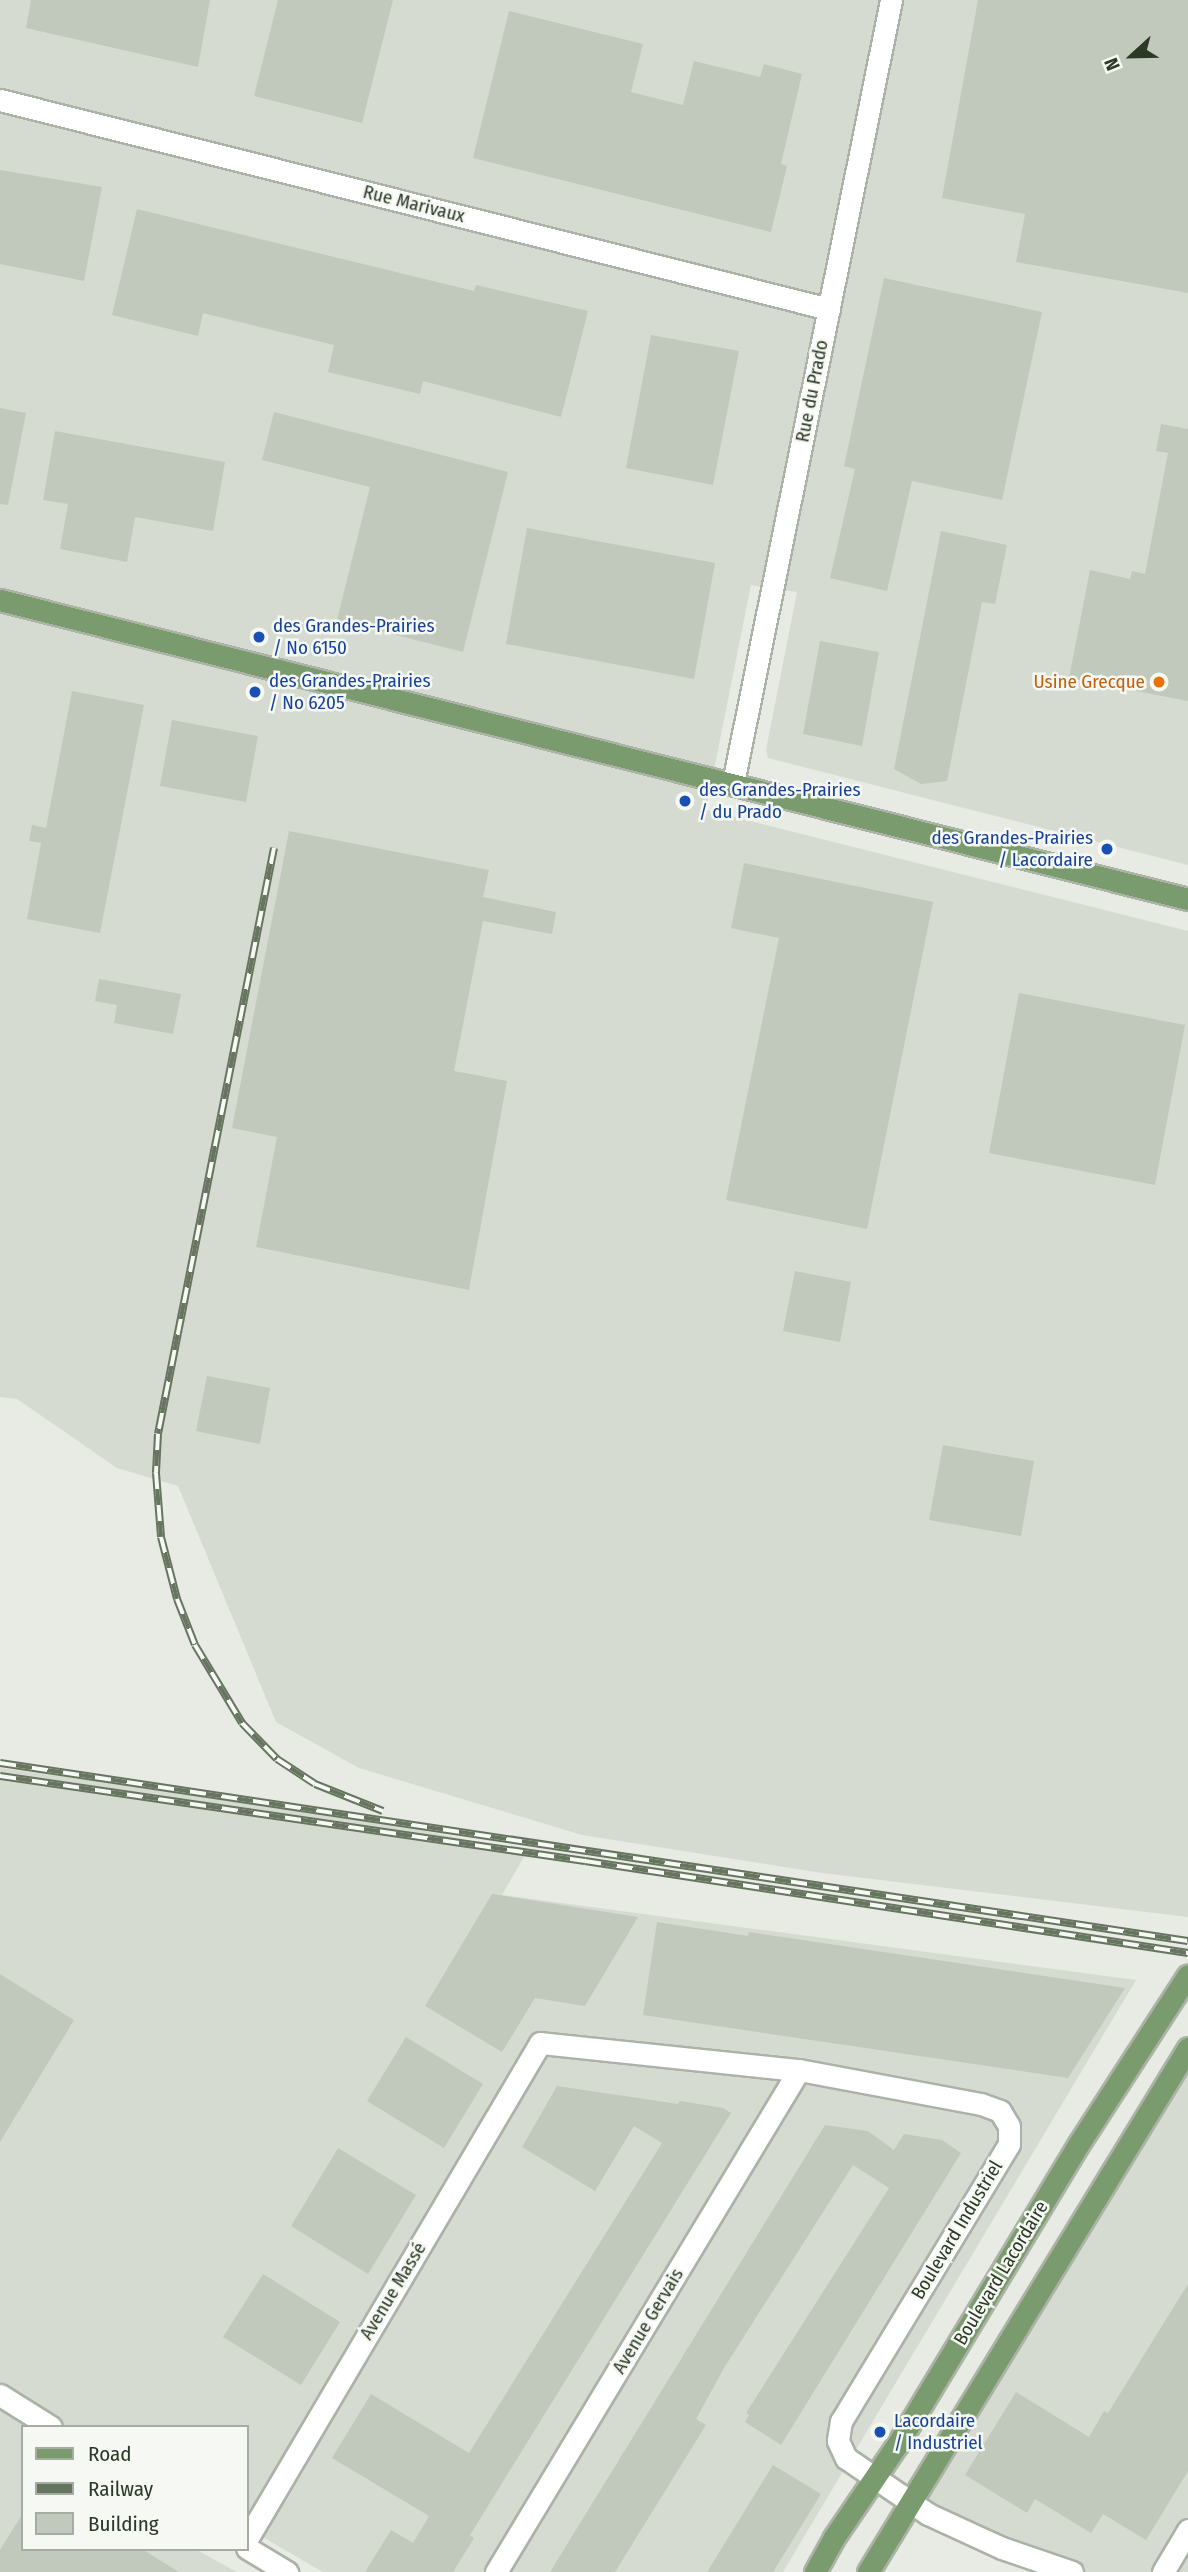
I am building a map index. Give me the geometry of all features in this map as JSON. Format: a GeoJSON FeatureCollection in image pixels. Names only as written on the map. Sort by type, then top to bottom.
{"type":"FeatureCollection","features":[{"type":"Feature","properties":{"kind":"main road"},"geometry":{"type":"LineString","coordinates":[[0,600],[1188,899]]}},
{"type":"Feature","properties":{"kind":"main road","name":"Boulevard Lacordaire"},"geometry":{"type":"LineString","coordinates":[[815,2572],[1078,2146],[1188,1975]]}},
{"type":"Feature","properties":{"kind":"main road"},"geometry":{"type":"LineString","coordinates":[[867,2572],[1188,2048]]}},
{"type":"Feature","properties":{"kind":"street","name":"Rue du Prado"},"geometry":{"type":"LineString","coordinates":[[733,783],[891,0]]}},
{"type":"Feature","properties":{"kind":"street","name":"Rue Marivaux"},"geometry":{"type":"LineString","coordinates":[[0,100],[829,309]]}},
{"type":"Feature","properties":{"kind":"street","name":"Boulevard Industriel"},"geometry":{"type":"LineString","coordinates":[[540,2043],[799,2070],[981,2104],[1000,2111],[1009,2126],[1009,2144],[841,2421],[838,2430],[840,2450],[874,2478],[934,2517],[1002,2548],[1072,2572]]}},
{"type":"Feature","properties":{"kind":"street","name":"Avenue Massé"},"geometry":{"type":"LineString","coordinates":[[248,2537],[540,2043]]}},
{"type":"Feature","properties":{"kind":"street","name":"Avenue Gervais"},"geometry":{"type":"LineString","coordinates":[[496,2572],[799,2070]]}},
{"type":"Feature","properties":{"kind":"street"},"geometry":{"type":"LineString","coordinates":[[0,2395],[48,2425]]}},
{"type":"Feature","properties":{"kind":"street"},"geometry":{"type":"LineString","coordinates":[[1163,2572],[1188,2530]]}},
{"type":"Feature","properties":{"kind":"street"},"geometry":{"type":"LineString","coordinates":[[248,2549],[287,2572]]}},
{"type":"Feature","properties":{"kind":"shaded area"},"geometry":{"type":"Polygon","coordinates":[[[0,0],[1188,0],[1188,865],[768,758],[766,750],[797,592],[751,585],[706,810],[1188,931],[1188,1917],[822,1873],[582,1835],[359,1768],[276,1722],[178,1486],[117,1468],[17,1399],[0,1397],[0,0]]]}},
{"type":"Feature","properties":{"kind":"shaded area"},"geometry":{"type":"Polygon","coordinates":[[[0,1768],[348,1814],[526,1853],[502,1895],[1136,1980],[783,2572],[323,2572],[248,2529],[248,2425],[21,2425],[21,2551],[199,2551],[237,2572],[0,2572],[0,1768]]]}},
{"type":"Feature","properties":{"kind":"shaded area"},"geometry":{"type":"Polygon","coordinates":[[[1188,2047],[1188,2572],[1082,2572],[1027,2558],[909,2502],[1188,2047]]]}},
{"type":"Feature","properties":{"kind":"building"},"geometry":{"type":"Polygon","coordinates":[[[31,0],[210,0],[198,67],[26,28],[31,0]]]}},
{"type":"Feature","properties":{"kind":"building"},"geometry":{"type":"Polygon","coordinates":[[[278,0],[393,0],[362,123],[254,96],[278,0]]]}},
{"type":"Feature","properties":{"kind":"building"},"geometry":{"type":"Polygon","coordinates":[[[978,0],[1188,0],[1188,293],[1016,262],[1025,214],[942,198],[978,0]]]}},
{"type":"Feature","properties":{"kind":"building"},"geometry":{"type":"Polygon","coordinates":[[[509,11],[643,44],[631,92],[683,105],[694,61],[760,77],[764,64],[802,74],[781,164],[787,166],[771,232],[473,158],[509,11]]]}},
{"type":"Feature","properties":{"kind":"building"},"geometry":{"type":"Polygon","coordinates":[[[0,170],[102,187],[84,281],[0,264],[0,170]]]}},
{"type":"Feature","properties":{"kind":"building"},"geometry":{"type":"Polygon","coordinates":[[[137,209],[474,291],[476,285],[588,311],[561,417],[423,381],[420,394],[328,372],[334,345],[203,313],[198,336],[112,315],[137,209]]]}},
{"type":"Feature","properties":{"kind":"building"},"geometry":{"type":"Polygon","coordinates":[[[884,278],[1042,312],[1002,500],[912,481],[887,591],[830,578],[855,469],[844,466],[884,278]]]}},
{"type":"Feature","properties":{"kind":"building"},"geometry":{"type":"Polygon","coordinates":[[[651,335],[739,351],[713,485],[626,468],[651,335]]]}},
{"type":"Feature","properties":{"kind":"building"},"geometry":{"type":"Polygon","coordinates":[[[0,408],[26,413],[8,505],[0,504],[0,408]]]}},
{"type":"Feature","properties":{"kind":"building"},"geometry":{"type":"Polygon","coordinates":[[[274,412],[508,472],[463,652],[337,620],[370,487],[262,460],[274,412]]]}},
{"type":"Feature","properties":{"kind":"building"},"geometry":{"type":"Polygon","coordinates":[[[1161,424],[1188,429],[1188,701],[1069,678],[1090,570],[1130,579],[1132,571],[1145,574],[1168,453],[1156,451],[1161,424]]]}},
{"type":"Feature","properties":{"kind":"building"},"geometry":{"type":"Polygon","coordinates":[[[55,431],[225,462],[213,531],[135,517],[127,562],[60,549],[68,504],[43,500],[55,431]]]}},
{"type":"Feature","properties":{"kind":"building"},"geometry":{"type":"Polygon","coordinates":[[[527,528],[715,563],[694,679],[506,644],[527,528]]]}},
{"type":"Feature","properties":{"kind":"building"},"geometry":{"type":"Polygon","coordinates":[[[941,531],[1007,545],[995,604],[982,602],[947,781],[921,784],[894,769],[941,531]]]}},
{"type":"Feature","properties":{"kind":"building"},"geometry":{"type":"Polygon","coordinates":[[[820,641],[879,652],[862,746],[803,734],[820,641]]]}},
{"type":"Feature","properties":{"kind":"building"},"geometry":{"type":"Polygon","coordinates":[[[72,691],[144,705],[100,933],[27,919],[41,843],[29,841],[32,825],[46,828],[72,691]]]}},
{"type":"Feature","properties":{"kind":"building"},"geometry":{"type":"Polygon","coordinates":[[[172,720],[258,736],[246,802],[160,786],[172,720]]]}},
{"type":"Feature","properties":{"kind":"building"},"geometry":{"type":"Polygon","coordinates":[[[289,831],[489,870],[483,897],[556,912],[552,934],[483,921],[454,1071],[507,1081],[469,1290],[256,1247],[277,1137],[232,1128],[289,831]]]}},
{"type":"Feature","properties":{"kind":"building"},"geometry":{"type":"Polygon","coordinates":[[[744,863],[933,902],[867,1229],[726,1200],[779,938],[731,928],[744,863]]]}},
{"type":"Feature","properties":{"kind":"building"},"geometry":{"type":"Polygon","coordinates":[[[99,979],[181,994],[173,1034],[114,1023],[117,1005],[95,1001],[99,979]]]}},
{"type":"Feature","properties":{"kind":"building"},"geometry":{"type":"Polygon","coordinates":[[[1019,993],[1185,1025],[1155,1185],[989,1153],[1019,993]]]}},
{"type":"Feature","properties":{"kind":"building"},"geometry":{"type":"Polygon","coordinates":[[[795,1271],[851,1282],[840,1342],[783,1331],[795,1271]]]}},
{"type":"Feature","properties":{"kind":"building"},"geometry":{"type":"Polygon","coordinates":[[[207,1376],[270,1388],[260,1444],[196,1431],[207,1376]]]}},
{"type":"Feature","properties":{"kind":"building"},"geometry":{"type":"Polygon","coordinates":[[[943,1445],[1034,1461],[1021,1536],[929,1520],[943,1445]]]}},
{"type":"Feature","properties":{"kind":"building"},"geometry":{"type":"Polygon","coordinates":[[[492,1894],[638,1917],[585,2006],[535,1998],[502,2052],[425,2006],[492,1894]]]}},
{"type":"Feature","properties":{"kind":"building"},"geometry":{"type":"Polygon","coordinates":[[[657,1922],[748,1936],[749,1932],[1125,1988],[1068,2078],[643,2015],[657,1922]]]}},
{"type":"Feature","properties":{"kind":"building"},"geometry":{"type":"Polygon","coordinates":[[[0,1974],[74,2020],[0,2142],[0,1974]]]}},
{"type":"Feature","properties":{"kind":"building"},"geometry":{"type":"Polygon","coordinates":[[[406,2037],[483,2084],[444,2148],[367,2101],[406,2037]]]}},
{"type":"Feature","properties":{"kind":"building"},"geometry":{"type":"Polygon","coordinates":[[[557,2086],[678,2104],[680,2101],[723,2108],[731,2113],[470,2535],[474,2538],[453,2572],[365,2572],[391,2530],[413,2543],[429,2516],[332,2458],[371,2394],[469,2453],[662,2143],[634,2126],[595,2191],[522,2147],[557,2086]]]}},
{"type":"Feature","properties":{"kind":"building"},"geometry":{"type":"Polygon","coordinates":[[[825,2125],[868,2131],[894,2150],[904,2134],[942,2140],[961,2153],[781,2445],[745,2422],[749,2415],[746,2413],[889,2188],[853,2165],[724,2368],[696,2419],[706,2425],[615,2572],[550,2572],[825,2125]]]}},
{"type":"Feature","properties":{"kind":"building"},"geometry":{"type":"Polygon","coordinates":[[[338,2148],[416,2195],[368,2274],[291,2226],[338,2148]]]}},
{"type":"Feature","properties":{"kind":"building"},"geometry":{"type":"Polygon","coordinates":[[[263,2274],[340,2322],[301,2385],[223,2337],[263,2274]]]}},
{"type":"Feature","properties":{"kind":"building"},"geometry":{"type":"Polygon","coordinates":[[[1188,2284],[1188,2471],[1146,2540],[1103,2514],[1091,2533],[1035,2499],[1027,2513],[965,2475],[1016,2392],[1089,2437],[1104,2411],[1108,2413],[1188,2284]]]}},
{"type":"Feature","properties":{"kind":"building"},"geometry":{"type":"Polygon","coordinates":[[[773,2465],[821,2494],[773,2572],[707,2572],[773,2465]]]}},
{"type":"Feature","properties":{"kind":"building"},"geometry":{"type":"Polygon","coordinates":[[[21,2516],[21,2551],[145,2551],[179,2572],[0,2572],[0,2550],[21,2516]]]}},
{"type":"Feature","properties":{"kind":"railway"},"geometry":{"type":"LineString","coordinates":[[274,848],[158,1434],[156,1473],[161,1537],[177,1599],[195,1645],[242,1723],[277,1759],[315,1784],[383,1811]]}},
{"type":"Feature","properties":{"kind":"railway"},"geometry":{"type":"LineString","coordinates":[[0,1763],[1188,1941]]}},
{"type":"Feature","properties":{"kind":"railway"},"geometry":{"type":"LineString","coordinates":[[0,1776],[585,1861],[1188,1953]]}},
{"type":"Feature","properties":{"kind":"place","name":"des Grandes-Prairies / No 6150"},"geometry":{"type":"Point","coordinates":[259,637]}},
{"type":"Feature","properties":{"kind":"place","name":"Usine Grecque"},"geometry":{"type":"Point","coordinates":[1159,682]}},
{"type":"Feature","properties":{"kind":"place","name":"des Grandes-Prairies / No 6205"},"geometry":{"type":"Point","coordinates":[255,692]}},
{"type":"Feature","properties":{"kind":"place","name":"des Grandes-Prairies / du Prado"},"geometry":{"type":"Point","coordinates":[685,801]}},
{"type":"Feature","properties":{"kind":"place","name":"des Grandes-Prairies / Lacordaire"},"geometry":{"type":"Point","coordinates":[1107,849]}},
{"type":"Feature","properties":{"kind":"place","name":"Lacordaire / Industriel"},"geometry":{"type":"Point","coordinates":[880,2432]}}]}
